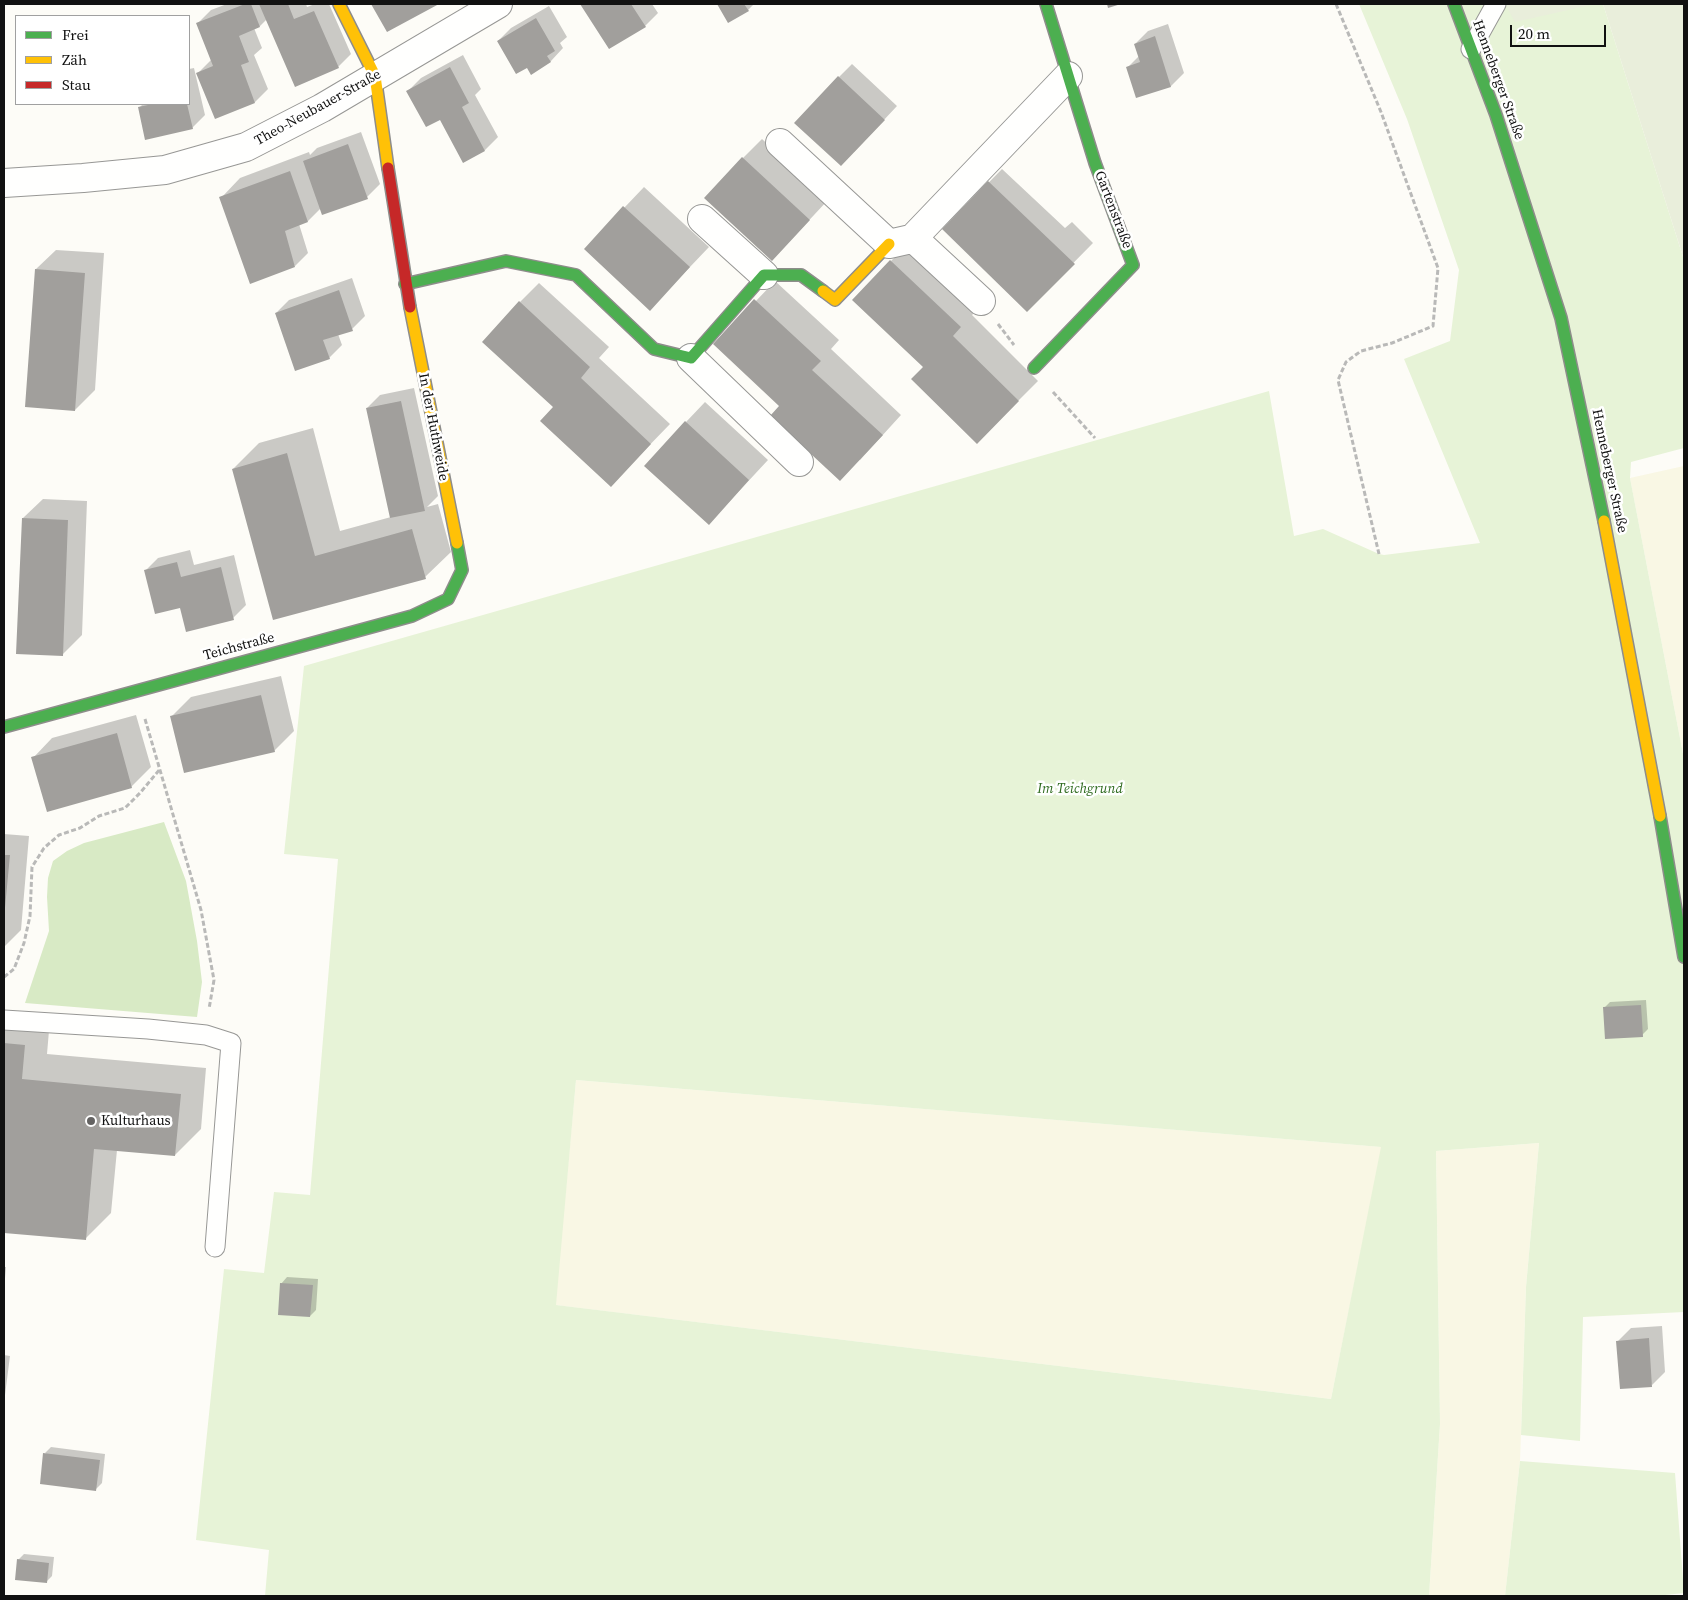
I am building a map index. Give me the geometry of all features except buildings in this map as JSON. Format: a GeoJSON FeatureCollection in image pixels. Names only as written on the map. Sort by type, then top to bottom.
{"type":"FeatureCollection","features":[{"type":"Feature","properties":{"kind":"street","name":"In der Huthweide"},"geometry":{"type":"LineString","coordinates":[[339,4],[375,76],[404,284],[462,570]]}},
{"type":"Feature","properties":{"kind":"street","name":"Theo-Neubauer-Straße"},"geometry":{"type":"LineString","coordinates":[[4,184],[164,170],[246,147],[322,108],[498,4]]}},
{"type":"Feature","properties":{"kind":"street","name":"Gartenstraße"},"geometry":{"type":"LineString","coordinates":[[1034,368],[1133,265],[1095,163],[1046,4]]}},
{"type":"Feature","properties":{"kind":"street","name":"Henneberger Straße"},"geometry":{"type":"LineString","coordinates":[[1454,4],[1496,115],[1561,318],[1596,480],[1654,780],[1684,957]]}},
{"type":"Feature","properties":{"kind":"street"},"geometry":{"type":"LineString","coordinates":[[702,219],[764,275],[801,276],[835,300],[901,241],[1068,76]]}},
{"type":"Feature","properties":{"kind":"street"},"geometry":{"type":"LineString","coordinates":[[780,143],[901,241],[981,301]]}},
{"type":"Feature","properties":{"kind":"street"},"geometry":{"type":"LineString","coordinates":[[404,284],[506,261],[576,275],[654,350],[691,358],[799,462]]}},
{"type":"Feature","properties":{"kind":"street"},"geometry":{"type":"LineString","coordinates":[[691,358],[764,275]]}},
{"type":"Feature","properties":{"kind":"street","name":"Teichstraße"},"geometry":{"type":"LineString","coordinates":[[4,728],[412,616],[448,599],[462,570]]}},
{"type":"Feature","properties":{"kind":"lane"},"geometry":{"type":"LineString","coordinates":[[1471,49],[1496,4]]}},
{"type":"Feature","properties":{"kind":"lane"},"geometry":{"type":"LineString","coordinates":[[4,1020],[148,1029],[206,1035],[231,1043],[215,1247]]}},
{"type":"Feature","properties":{"kind":"path"},"geometry":{"type":"LineString","coordinates":[[1336,4],[1381,112],[1438,268],[1433,326],[1392,343],[1362,352],[1346,362],[1338,380],[1379,554]]}},
{"type":"Feature","properties":{"kind":"path"},"geometry":{"type":"LineString","coordinates":[[1060,401],[1096,438]]}},
{"type":"Feature","properties":{"kind":"path"},"geometry":{"type":"LineString","coordinates":[[137,690],[201,910],[214,980],[206,1035]]}},
{"type":"Feature","properties":{"kind":"path"},"geometry":{"type":"LineString","coordinates":[[4,977],[14,969],[24,943],[30,916],[32,867],[44,848],[59,834],[80,828],[99,816],[124,808],[140,793],[160,769]]}},
{"type":"Feature","properties":{"kind":"shaded area"},"geometry":{"type":"Polygon","coordinates":[[[1684,466],[1684,759],[1630,478],[1684,466]]]}},
{"type":"Feature","properties":{"kind":"shaded area"},"geometry":{"type":"Polygon","coordinates":[[[576,1080],[1382,1147],[1331,1399],[555,1305],[576,1080]]]}},
{"type":"Feature","properties":{"kind":"shaded area"},"geometry":{"type":"Polygon","coordinates":[[[1539,1143],[1526,1287],[1520,1461],[1505,1596],[1429,1596],[1440,1424],[1436,1151],[1539,1143]]]}},
{"type":"Feature","properties":{"kind":"green space","name":"Im Teichgrund"},"geometry":{"type":"Polygon","coordinates":[[[1359,4],[1603,4],[1684,260],[1684,448],[1631,462],[1630,478],[1684,759],[1684,1312],[1583,1317],[1580,1441],[1521,1435],[1526,1287],[1539,1143],[1436,1151],[1440,1424],[1429,1596],[265,1596],[269,1550],[196,1540],[224,1269],[264,1273],[274,1192],[310,1195],[338,859],[284,854],[304,666],[1269,391],[1294,536],[1323,529],[1384,555],[1480,543],[1404,359],[1450,341],[1459,270],[1407,119],[1359,4]],[[576,1080],[556,1305],[1331,1399],[1381,1147],[576,1080]]]}},
{"type":"Feature","properties":{"kind":"green space"},"geometry":{"type":"Polygon","coordinates":[[[1505,4],[1595,4],[1515,22],[1505,4]]]}},
{"type":"Feature","properties":{"kind":"green space"},"geometry":{"type":"Polygon","coordinates":[[[1603,4],[1684,4],[1684,260],[1603,4]]]}},
{"type":"Feature","properties":{"kind":"green space"},"geometry":{"type":"Polygon","coordinates":[[[164,822],[186,881],[197,941],[202,982],[197,1017],[25,1003],[49,931],[48,878],[53,861],[67,851],[84,843],[164,822]]]}},
{"type":"Feature","properties":{"kind":"green space"},"geometry":{"type":"Polygon","coordinates":[[[1520,1461],[1675,1473],[1684,1593],[1656,1596],[1505,1596],[1520,1461]]]}},
{"type":"Feature","properties":{"kind":"traffic: fast"},"geometry":{"type":"LineString","coordinates":[[1034,368],[1133,265],[1095,163],[1046,4]]}},
{"type":"Feature","properties":{"kind":"traffic: fast"},"geometry":{"type":"LineString","coordinates":[[1454,4],[1496,115],[1561,318],[1604,521]]}},
{"type":"Feature","properties":{"kind":"traffic: fast"},"geometry":{"type":"LineString","coordinates":[[405,284],[506,261],[576,275],[654,349],[691,358],[764,275],[801,275],[823,291]]}},
{"type":"Feature","properties":{"kind":"traffic: fast"},"geometry":{"type":"LineString","coordinates":[[4,727],[412,616],[448,599],[462,570],[457,543]]}},
{"type":"Feature","properties":{"kind":"traffic: fast"},"geometry":{"type":"LineString","coordinates":[[1660,816],[1684,957]]}},
{"type":"Feature","properties":{"kind":"traffic: slow"},"geometry":{"type":"LineString","coordinates":[[339,4],[375,76],[388,168]]}},
{"type":"Feature","properties":{"kind":"traffic: slow"},"geometry":{"type":"LineString","coordinates":[[823,291],[835,300],[889,244]]}},
{"type":"Feature","properties":{"kind":"traffic: slow"},"geometry":{"type":"LineString","coordinates":[[410,307],[457,543]]}},
{"type":"Feature","properties":{"kind":"traffic: slow"},"geometry":{"type":"LineString","coordinates":[[1604,521],[1660,816]]}},
{"type":"Feature","properties":{"kind":"traffic: jam"},"geometry":{"type":"LineString","coordinates":[[388,168],[410,307]]}},
{"type":"Feature","properties":{"kind":"place","name":"Kulturhaus"},"geometry":{"type":"Point","coordinates":[91,1121]}}]}
